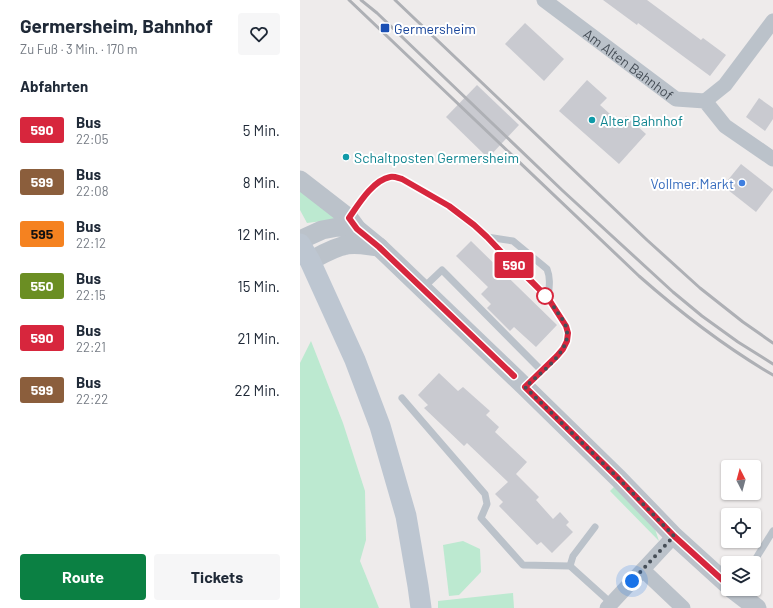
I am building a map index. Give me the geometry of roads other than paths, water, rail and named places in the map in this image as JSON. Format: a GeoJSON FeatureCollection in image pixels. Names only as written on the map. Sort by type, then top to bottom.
{"type":"FeatureCollection","features":[{"type":"Feature","properties":{"kind":"main road"},"geometry":{"type":"LineString","coordinates":[[305,252],[355,360],[380,426],[406,516],[421,608]]}},
{"type":"Feature","properties":{"kind":"street","name":"Am Alten Bahnhof"},"geometry":{"type":"LineString","coordinates":[[544,0],[676,99],[705,101]]}},
{"type":"Feature","properties":{"kind":"street"},"geometry":{"type":"LineString","coordinates":[[773,21],[725,85],[705,101],[725,126],[773,159]]}},
{"type":"Feature","properties":{"kind":"street"},"geometry":{"type":"LineString","coordinates":[[300,180],[379,247],[619,479],[674,536],[721,578]]}},
{"type":"Feature","properties":{"kind":"street"},"geometry":{"type":"LineString","coordinates":[[300,240],[322,230],[353,224]]}},
{"type":"Feature","properties":{"kind":"street"},"geometry":{"type":"LineString","coordinates":[[305,252],[332,250],[346,245],[360,244],[379,247]]}},
{"type":"Feature","properties":{"kind":"street"},"geometry":{"type":"LineString","coordinates":[[609,606],[674,536]]}},
{"type":"Feature","properties":{"kind":"street"},"geometry":{"type":"LineString","coordinates":[[643,570],[683,608]]}},
{"type":"Feature","properties":{"kind":"street"},"geometry":{"type":"LineString","coordinates":[[742,596],[757,608]]}},
{"type":"Feature","properties":{"kind":"lane"},"geometry":{"type":"LineString","coordinates":[[353,224],[366,194],[379,181],[389,177],[395,177],[402,179],[449,206],[487,237],[548,298],[566,326],[568,333],[567,341],[563,349],[545,369],[525,387]]}},
{"type":"Feature","properties":{"kind":"lane"},"geometry":{"type":"LineString","coordinates":[[487,237],[513,241],[542,264],[547,269],[550,276],[548,298]]}},
{"type":"Feature","properties":{"kind":"lane"},"geometry":{"type":"LineString","coordinates":[[422,289],[442,270],[545,369]]}},
{"type":"Feature","properties":{"kind":"lane"},"geometry":{"type":"LineString","coordinates":[[402,398],[485,494],[487,504],[481,518],[523,565],[570,566],[609,606]]}},
{"type":"Feature","properties":{"kind":"lane"},"geometry":{"type":"LineString","coordinates":[[570,566],[572,556],[595,527]]}},
{"type":"Feature","properties":{"kind":"lane"},"geometry":{"type":"LineString","coordinates":[[757,556],[773,531]]}},
{"type":"Feature","properties":{"kind":"railway"},"geometry":{"type":"LineString","coordinates":[[349,0],[639,276],[704,329],[773,375]]}},
{"type":"Feature","properties":{"kind":"railway"},"geometry":{"type":"LineString","coordinates":[[361,0],[377,13],[563,191],[673,292],[702,316],[738,342],[773,364]]}},
{"type":"Feature","properties":{"kind":"railway"},"geometry":{"type":"LineString","coordinates":[[395,0],[647,240],[700,288],[743,322],[773,343]]}},
{"type":"Feature","properties":{"kind":"place","name":"Germersheim"},"geometry":{"type":"Point","coordinates":[385,28]}},
{"type":"Feature","properties":{"kind":"place","name":"Alter Bahnhof"},"geometry":{"type":"Point","coordinates":[592,120]}},
{"type":"Feature","properties":{"kind":"place","name":"Schaltposten Germersheim"},"geometry":{"type":"Point","coordinates":[346,157]}},
{"type":"Feature","properties":{"kind":"place","name":"Vollmer.Markt"},"geometry":{"type":"Point","coordinates":[742,183]}}]}
